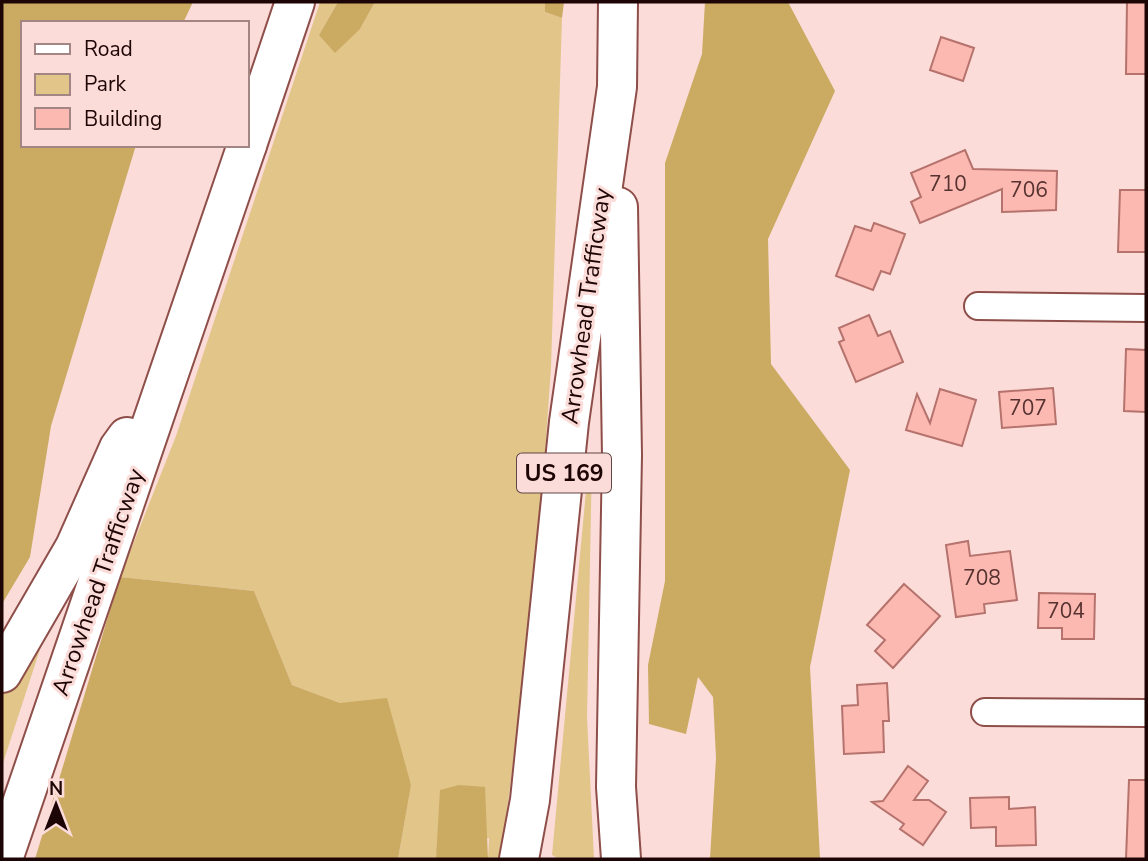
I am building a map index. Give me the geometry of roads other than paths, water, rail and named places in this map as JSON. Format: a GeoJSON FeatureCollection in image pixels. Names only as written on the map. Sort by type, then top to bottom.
{"type":"FeatureCollection","features":[{"type":"Feature","properties":{"kind":"highway","name":"Arrowhead Trafficway"},"geometry":{"type":"LineString","coordinates":[[248,142],[295,2]]}},
{"type":"Feature","properties":{"kind":"highway","name":"Arrowhead Trafficway"},"geometry":{"type":"LineString","coordinates":[[519,859],[530,800],[569,422],[617,87],[618,2]]}},
{"type":"Feature","properties":{"kind":"highway"},"geometry":{"type":"LineString","coordinates":[[617,87],[622,455],[616,787],[621,859]]}},
{"type":"Feature","properties":{"kind":"highway","name":"Arrowhead Trafficway"},"geometry":{"type":"LineString","coordinates":[[3,859],[246,147]]}},
{"type":"Feature","properties":{"kind":"highway"},"geometry":{"type":"LineString","coordinates":[[2,673],[75,547],[119,448],[164,388]]}},
{"type":"Feature","properties":{"kind":"street"},"geometry":{"type":"LineString","coordinates":[[978,306],[1146,308]]}},
{"type":"Feature","properties":{"kind":"street"},"geometry":{"type":"LineString","coordinates":[[985,712],[1146,713]]}}]}
